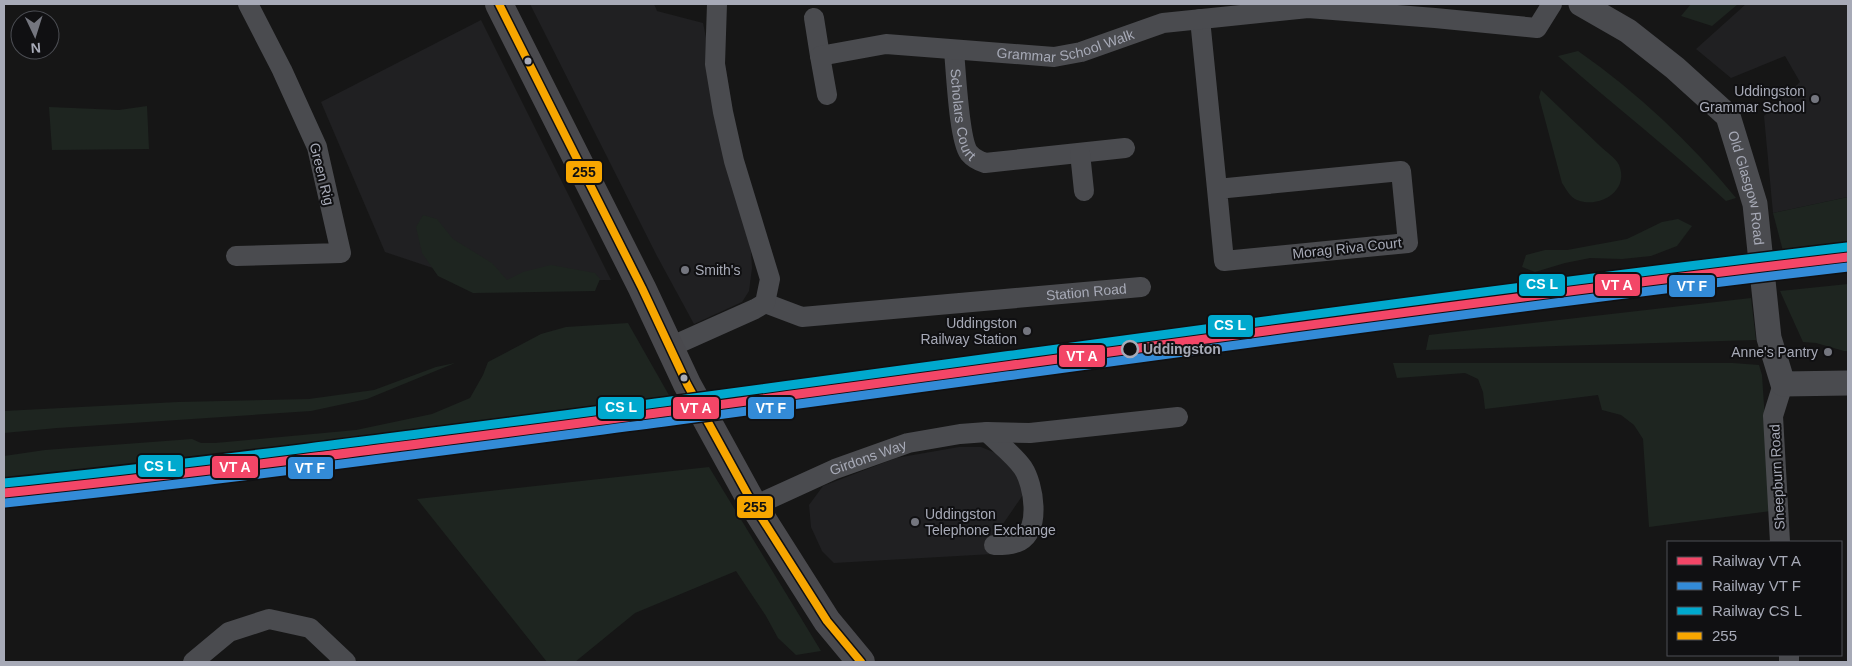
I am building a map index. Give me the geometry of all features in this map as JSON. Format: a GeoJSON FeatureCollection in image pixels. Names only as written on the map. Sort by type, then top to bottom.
{"type":"FeatureCollection","features":[{"type":"Feature","properties":{"kind":"main road"},"geometry":{"type":"LineString","coordinates":[[499,4],[670,346],[686,384],[754,506],[827,621],[861,662]]}},
{"type":"Feature","properties":{"kind":"street","name":"Green Rig"},"geometry":{"type":"LineString","coordinates":[[236,256],[341,253],[317,147],[282,70],[248,4]]}},
{"type":"Feature","properties":{"kind":"street"},"geometry":{"type":"LineString","coordinates":[[670,346],[755,309],[764,303],[770,279],[734,161],[717,74],[717,4]]}},
{"type":"Feature","properties":{"kind":"street","name":"Grammar School Walk"},"geometry":{"type":"LineString","coordinates":[[820,56],[886,44],[1054,58],[1081,52],[1162,23],[1308,8],[1537,28],[1552,4]]}},
{"type":"Feature","properties":{"kind":"street","name":"Old Glasgow Road"},"geometry":{"type":"LineString","coordinates":[[1581,4],[1628,32],[1675,68],[1728,116],[1754,204],[1769,338],[1783,384]]}},
{"type":"Feature","properties":{"kind":"street"},"geometry":{"type":"LineString","coordinates":[[814,18],[827,95]]}},
{"type":"Feature","properties":{"kind":"street","name":"Morag Riva Court"},"geometry":{"type":"LineString","coordinates":[[1200,20],[1224,261],[1408,243],[1401,171],[1217,189]]}},
{"type":"Feature","properties":{"kind":"street","name":"Scholars Court"},"geometry":{"type":"LineString","coordinates":[[954,51],[963,136],[968,151],[975,160],[985,163],[1125,148]]}},
{"type":"Feature","properties":{"kind":"street"},"geometry":{"type":"LineString","coordinates":[[1080,153],[1084,192]]}},
{"type":"Feature","properties":{"kind":"street","name":"Station Road"},"geometry":{"type":"LineString","coordinates":[[764,303],[802,317],[1141,287]]}},
{"type":"Feature","properties":{"kind":"street"},"geometry":{"type":"LineString","coordinates":[[1783,384],[1848,383]]}},
{"type":"Feature","properties":{"kind":"street","name":"Sheepburn Road"},"geometry":{"type":"LineString","coordinates":[[1780,541],[1773,416],[1783,384]]}},
{"type":"Feature","properties":{"kind":"street","name":"Girdons Way"},"geometry":{"type":"LineString","coordinates":[[754,506],[834,469],[908,443],[960,434],[987,432],[1030,433],[1178,417]]}},
{"type":"Feature","properties":{"kind":"street"},"geometry":{"type":"LineString","coordinates":[[987,432],[1024,469],[1033,496],[1034,516],[1030,529],[1022,540],[1011,545],[994,545]]}},
{"type":"Feature","properties":{"kind":"street"},"geometry":{"type":"LineString","coordinates":[[193,662],[229,632],[269,619],[310,628],[346,662]]}},
{"type":"Feature","properties":{"kind":"shaded area"},"geometry":{"type":"Polygon","coordinates":[[[530,4],[654,4],[657,11],[703,23],[751,252],[752,268],[749,291],[742,302],[694,324],[657,256],[530,4]]]}},
{"type":"Feature","properties":{"kind":"shaded area"},"geometry":{"type":"Polygon","coordinates":[[[1691,4],[1738,4],[1712,26],[1681,16],[1691,4]]]}},
{"type":"Feature","properties":{"kind":"shaded area","name":"Uddingston Grammar School"},"geometry":{"type":"Polygon","coordinates":[[[1746,4],[1848,4],[1848,197],[1773,213],[1764,116],[1800,82],[1785,56],[1731,78],[1696,49],[1746,4]]]}},
{"type":"Feature","properties":{"kind":"shaded area"},"geometry":{"type":"Polygon","coordinates":[[[481,20],[611,280],[472,281],[385,252],[321,102],[481,20]]]}},
{"type":"Feature","properties":{"kind":"shaded area"},"geometry":{"type":"Polygon","coordinates":[[[1578,51],[1622,84],[1662,119],[1700,157],[1736,198],[1726,201],[1558,56],[1578,51]]]}},
{"type":"Feature","properties":{"kind":"shaded area"},"geometry":{"type":"Polygon","coordinates":[[[1541,90],[1618,162],[1621,174],[1620,183],[1610,196],[1594,202],[1577,200],[1570,195],[1562,183],[1539,97],[1541,90]]]}},
{"type":"Feature","properties":{"kind":"shaded area"},"geometry":{"type":"Polygon","coordinates":[[[147,106],[149,149],[52,150],[49,107],[119,110],[147,106]]]}},
{"type":"Feature","properties":{"kind":"shaded area"},"geometry":{"type":"Polygon","coordinates":[[[1848,197],[1848,244],[1783,251],[1773,213],[1848,197]]]}},
{"type":"Feature","properties":{"kind":"shaded area"},"geometry":{"type":"Polygon","coordinates":[[[423,215],[437,219],[453,239],[492,263],[507,280],[523,272],[551,265],[595,273],[600,279],[595,291],[473,293],[438,276],[422,253],[416,227],[423,215]]]}},
{"type":"Feature","properties":{"kind":"shaded area"},"geometry":{"type":"Polygon","coordinates":[[[1678,219],[1692,226],[1677,246],[1651,256],[1622,259],[1590,258],[1535,272],[1522,267],[1526,255],[1545,250],[1567,250],[1627,239],[1662,222],[1678,219]]]}},
{"type":"Feature","properties":{"kind":"shaded area"},"geometry":{"type":"Polygon","coordinates":[[[1848,284],[1848,351],[1816,343],[1803,342],[1780,291],[1848,284]]]}},
{"type":"Feature","properties":{"kind":"shaded area"},"geometry":{"type":"Polygon","coordinates":[[[1751,298],[1756,340],[1426,350],[1429,335],[1751,298]]]}},
{"type":"Feature","properties":{"kind":"shaded area"},"geometry":{"type":"Polygon","coordinates":[[[628,323],[670,397],[194,460],[4,481],[4,456],[45,450],[192,439],[201,443],[215,443],[356,430],[432,414],[470,398],[488,362],[541,334],[566,327],[628,323]]]}},
{"type":"Feature","properties":{"kind":"shaded area"},"geometry":{"type":"Polygon","coordinates":[[[455,363],[367,399],[311,411],[4,433],[4,411],[178,402],[309,399],[374,390],[436,367],[455,363]]]}},
{"type":"Feature","properties":{"kind":"shaded area"},"geometry":{"type":"Polygon","coordinates":[[[1393,363],[1733,363],[1759,365],[1762,375],[1771,511],[1649,527],[1643,439],[1634,425],[1621,415],[1602,410],[1598,395],[1485,409],[1483,392],[1478,379],[1465,373],[1397,378],[1393,363]]]}},
{"type":"Feature","properties":{"kind":"shaded area"},"geometry":{"type":"Polygon","coordinates":[[[959,447],[981,447],[1003,456],[1027,489],[994,537],[993,554],[834,563],[822,551],[811,527],[809,505],[823,486],[896,458],[959,447]]]}},
{"type":"Feature","properties":{"kind":"shaded area"},"geometry":{"type":"Polygon","coordinates":[[[709,467],[821,651],[796,655],[778,638],[766,616],[736,571],[635,613],[575,662],[547,662],[417,499],[709,467]]]}},
{"type":"Feature","properties":{"kind":"transit line","name":"255"},"geometry":{"type":"LineString","coordinates":[[499,4],[642,288],[687,384],[754,506],[827,621],[861,662]]}},
{"type":"Feature","properties":{"kind":"transit line"},"geometry":{"type":"LineString","coordinates":[[4,483],[171,465],[421,434],[1406,302],[1847,247]]}},
{"type":"Feature","properties":{"kind":"transit line"},"geometry":{"type":"LineString","coordinates":[[4,493],[171,475],[421,444],[1407,312],[1848,257]]}},
{"type":"Feature","properties":{"kind":"transit line"},"geometry":{"type":"LineString","coordinates":[[5,503],[172,485],[422,454],[1407,322],[1848,267]]}},
{"type":"Feature","properties":{"kind":"place","name":"Uddingston Grammar School"},"geometry":{"type":"Point","coordinates":[1815,99]}},
{"type":"Feature","properties":{"kind":"place","name":"Smith's"},"geometry":{"type":"Point","coordinates":[685,270]}},
{"type":"Feature","properties":{"kind":"place","name":"Uddingston Railway Station"},"geometry":{"type":"Point","coordinates":[1027,331]}},
{"type":"Feature","properties":{"kind":"place","name":"Uddingston"},"geometry":{"type":"Point","coordinates":[1130,349]}},
{"type":"Feature","properties":{"kind":"place","name":"Anne's Pantry"},"geometry":{"type":"Point","coordinates":[1828,352]}},
{"type":"Feature","properties":{"kind":"place","name":"Uddingston Telephone Exchange"},"geometry":{"type":"Point","coordinates":[915,522]}}]}
